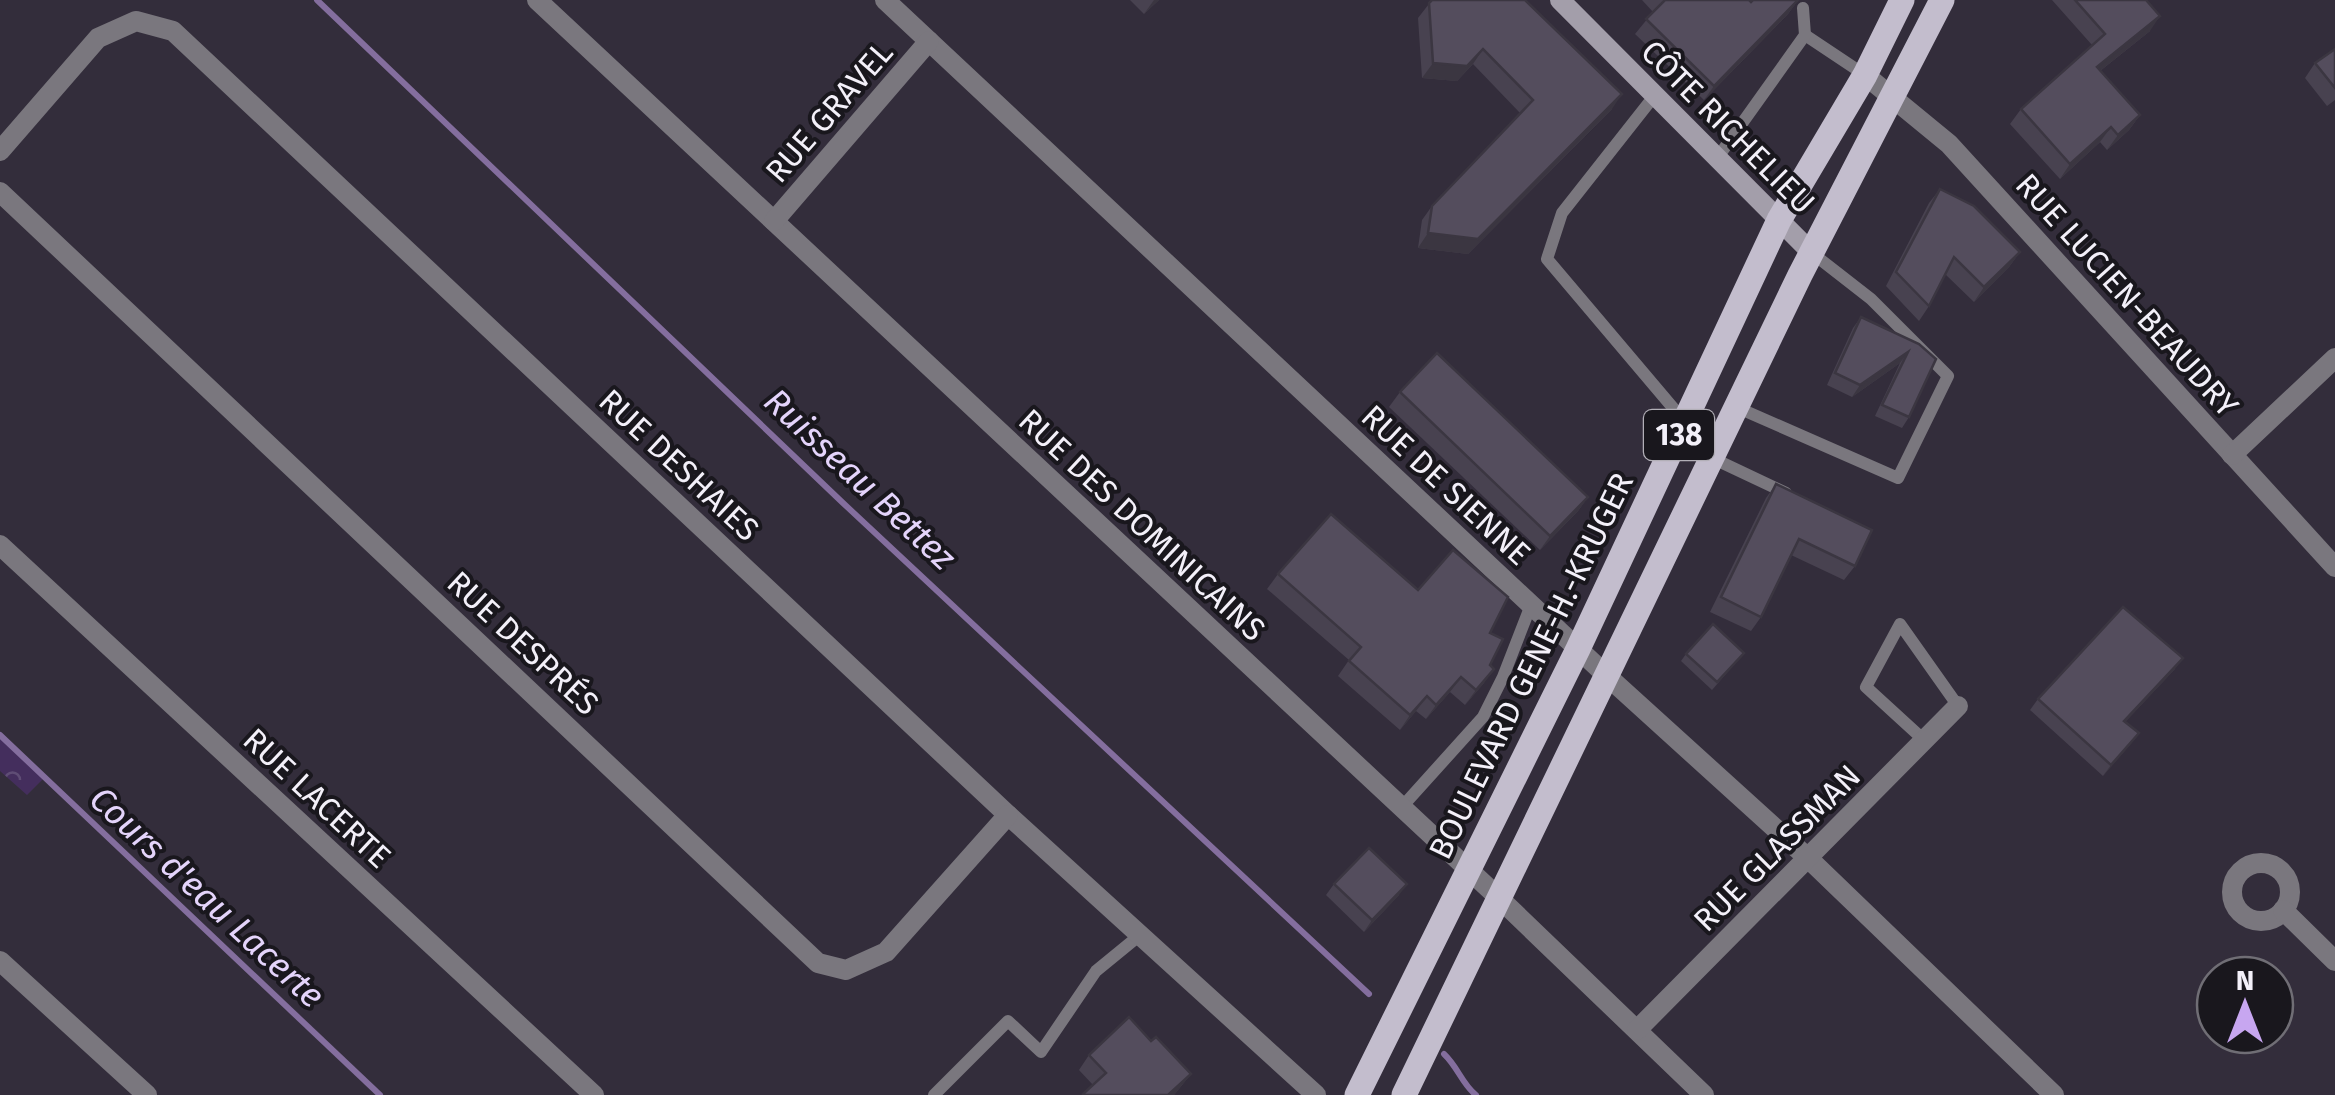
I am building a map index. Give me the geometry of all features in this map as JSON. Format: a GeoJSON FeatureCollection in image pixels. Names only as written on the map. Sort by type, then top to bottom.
{"type":"FeatureCollection","features":[{"type":"Feature","properties":{"kind":"main road","name":"BOULEVARD GENE-H.-KRUGER"},"geometry":{"type":"LineString","coordinates":[[1357,1095],[1578,649],[1780,220],[1902,0]]}},
{"type":"Feature","properties":{"kind":"main road","name":"138"},"geometry":{"type":"LineString","coordinates":[[1404,1095],[1736,406],[1942,0]]}},
{"type":"Feature","properties":{"kind":"street","name":"RUE DES DOMINICAINS"},"geometry":{"type":"LineString","coordinates":[[537,0],[1499,898],[1704,1095]]}},
{"type":"Feature","properties":{"kind":"street","name":"RUE DE SIENNE"},"geometry":{"type":"LineString","coordinates":[[886,0],[1578,649],[1810,860],[2054,1095]]}},
{"type":"Feature","properties":{"kind":"street","name":"CÔTE RICHELIEU"},"geometry":{"type":"LineString","coordinates":[[1560,0],[1812,253]]}},
{"type":"Feature","properties":{"kind":"street","name":"RUE DESHAIES"},"geometry":{"type":"LineString","coordinates":[[0,150],[98,38],[136,21],[172,31],[1008,814],[1316,1095]]}},
{"type":"Feature","properties":{"kind":"street","name":"RUE GRAVEL"},"geometry":{"type":"LineString","coordinates":[[774,222],[929,41]]}},
{"type":"Feature","properties":{"kind":"street","name":"RUE LUCIEN-BEAUDRY"},"geometry":{"type":"LineString","coordinates":[[1864,74],[1950,144],[2335,566]]}},
{"type":"Feature","properties":{"kind":"street","name":"RUE DESPRÉS"},"geometry":{"type":"LineString","coordinates":[[0,192],[818,963],[846,970],[886,952],[1008,814]]}},
{"type":"Feature","properties":{"kind":"street"},"geometry":{"type":"LineString","coordinates":[[2232,455],[2335,358]]}},
{"type":"Feature","properties":{"kind":"street","name":"RUE LACERTE"},"geometry":{"type":"LineString","coordinates":[[0,545],[594,1095]]}},
{"type":"Feature","properties":{"kind":"street","name":"RUE GLASSMAN"},"geometry":{"type":"LineString","coordinates":[[1637,1030],[1810,860],[1958,706]]}},
{"type":"Feature","properties":{"kind":"street"},"geometry":{"type":"LineString","coordinates":[[2283,910],[2335,962]]}},
{"type":"Feature","properties":{"kind":"street"},"geometry":{"type":"LineString","coordinates":[[0,961],[147,1095]]}},
{"type":"Feature","properties":{"kind":"lane"},"geometry":{"type":"LineString","coordinates":[[1718,158],[1805,35],[1802,2]]}},
{"type":"Feature","properties":{"kind":"lane"},"geometry":{"type":"LineString","coordinates":[[1805,35],[1864,74]]}},
{"type":"Feature","properties":{"kind":"lane"},"geometry":{"type":"LineString","coordinates":[[1655,96],[1562,213],[1547,259],[1685,422]]}},
{"type":"Feature","properties":{"kind":"lane"},"geometry":{"type":"LineString","coordinates":[[1736,406],[1898,478],[1948,376],[1870,300],[1812,253]]}},
{"type":"Feature","properties":{"kind":"lane"},"geometry":{"type":"LineString","coordinates":[[1712,458],[1800,500]]}},
{"type":"Feature","properties":{"kind":"lane"},"geometry":{"type":"LineString","coordinates":[[1401,808],[1483,717],[1532,606]]}},
{"type":"Feature","properties":{"kind":"lane"},"geometry":{"type":"LineString","coordinates":[[1925,740],[1866,686],[1900,624],[1958,706]]}},
{"type":"Feature","properties":{"kind":"lane"},"geometry":{"type":"LineString","coordinates":[[941,1092],[1008,1021],[1041,1052],[1096,970],[1140,935]]}},
{"type":"Feature","properties":{"kind":"green space"},"geometry":{"type":"Polygon","coordinates":[[[0,736],[44,778],[27,795],[0,771],[0,736]]]}},
{"type":"Feature","properties":{"kind":"building"},"geometry":{"type":"Polygon","coordinates":[[[1525,0],[1622,94],[1478,239],[1428,233],[1432,206],[1533,100],[1483,49],[1467,66],[1433,63],[1429,3],[1525,0]]]}},
{"type":"Feature","properties":{"kind":"building"},"geometry":{"type":"Polygon","coordinates":[[[1665,0],[1798,0],[1714,86],[1646,19],[1665,0]]]}},
{"type":"Feature","properties":{"kind":"building"},"geometry":{"type":"Polygon","coordinates":[[[2075,0],[2146,0],[2160,16],[2097,67],[2140,115],[2118,135],[2111,127],[2070,164],[2021,109],[2105,34],[2075,0]]]}},
{"type":"Feature","properties":{"kind":"building"},"geometry":{"type":"Polygon","coordinates":[[[2335,49],[2335,88],[2315,63],[2335,49]]]}},
{"type":"Feature","properties":{"kind":"building"},"geometry":{"type":"Polygon","coordinates":[[[1940,189],[1974,206],[2020,252],[1984,287],[1954,257],[1929,306],[1896,272],[1940,189]]]}},
{"type":"Feature","properties":{"kind":"building"},"geometry":{"type":"Polygon","coordinates":[[[1861,317],[1919,344],[1936,359],[1909,417],[1882,405],[1908,352],[1860,385],[1835,373],[1861,317]]]}},
{"type":"Feature","properties":{"kind":"building"},"geometry":{"type":"Polygon","coordinates":[[[1437,353],[1588,497],[1550,536],[1400,392],[1437,353]]]}},
{"type":"Feature","properties":{"kind":"building"},"geometry":{"type":"Polygon","coordinates":[[[1776,484],[1872,530],[1855,566],[1799,539],[1761,617],[1721,597],[1776,484]]]}},
{"type":"Feature","properties":{"kind":"building"},"geometry":{"type":"Polygon","coordinates":[[[1331,514],[1418,590],[1453,550],[1508,597],[1490,633],[1503,639],[1490,665],[1494,669],[1476,690],[1461,677],[1436,705],[1427,696],[1410,715],[1349,661],[1361,647],[1278,574],[1331,514]]]}},
{"type":"Feature","properties":{"kind":"building"},"geometry":{"type":"Polygon","coordinates":[[[2123,607],[2183,658],[2124,721],[2139,733],[2111,765],[2038,699],[2123,607]]]}},
{"type":"Feature","properties":{"kind":"building"},"geometry":{"type":"Polygon","coordinates":[[[1713,624],[1744,653],[1717,682],[1686,654],[1713,624]]]}},
{"type":"Feature","properties":{"kind":"building"},"geometry":{"type":"Polygon","coordinates":[[[1369,848],[1407,884],[1372,920],[1334,884],[1369,848]]]}},
{"type":"Feature","properties":{"kind":"building"},"geometry":{"type":"Polygon","coordinates":[[[1129,1017],[1151,1041],[1156,1037],[1191,1074],[1168,1095],[1084,1095],[1106,1073],[1089,1055],[1129,1017]]]}},
{"type":"Feature","properties":{"kind":"waterway","name":"Ruisseau Bettez"},"geometry":{"type":"LineString","coordinates":[[317,0],[843,503],[1369,994]]}},
{"type":"Feature","properties":{"kind":"waterway","name":"Cours d'eau Lacerte"},"geometry":{"type":"LineString","coordinates":[[0,735],[380,1095]]}},
{"type":"Feature","properties":{"kind":"waterway","name":"Ruisseau Bettez"},"geometry":{"type":"LineString","coordinates":[[1444,1054],[1476,1095]]}}]}
